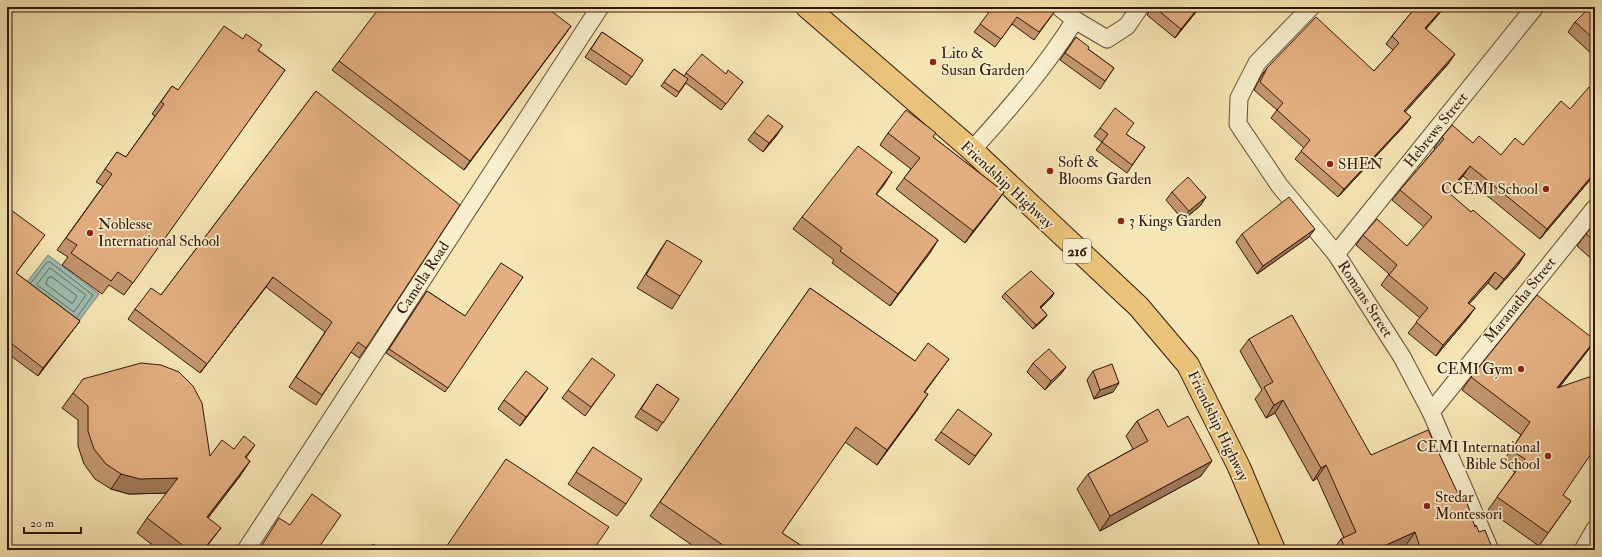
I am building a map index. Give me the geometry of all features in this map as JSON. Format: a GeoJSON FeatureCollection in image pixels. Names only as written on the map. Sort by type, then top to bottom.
{"type":"FeatureCollection","features":[{"type":"Feature","properties":{"kind":"main road","name":"Friendship Highway"},"geometry":{"type":"LineString","coordinates":[[807,7],[972,150],[1139,307],[1188,365],[1239,467],[1274,550]]}},
{"type":"Feature","properties":{"kind":"street","name":"Camella Road"},"geometry":{"type":"LineString","coordinates":[[246,550],[303,459],[490,178],[600,7]]}},
{"type":"Feature","properties":{"kind":"street"},"geometry":{"type":"LineString","coordinates":[[1059,7],[1075,20],[1107,39],[1127,26],[1140,7]]}},
{"type":"Feature","properties":{"kind":"street","name":"Romans Street"},"geometry":{"type":"LineString","coordinates":[[1311,7],[1257,63],[1238,98],[1238,124],[1279,185],[1336,254],[1398,351],[1431,412],[1490,550]]}},
{"type":"Feature","properties":{"kind":"street","name":"Hebrews Street"},"geometry":{"type":"LineString","coordinates":[[1336,254],[1535,7]]}},
{"type":"Feature","properties":{"kind":"street"},"geometry":{"type":"LineString","coordinates":[[972,150],[1006,112],[1053,54],[1075,20]]}},
{"type":"Feature","properties":{"kind":"street","name":"Maranatha Street"},"geometry":{"type":"LineString","coordinates":[[1431,412],[1595,208]]}},
{"type":"Feature","properties":{"kind":"street"},"geometry":{"type":"LineString","coordinates":[[1583,550],[1595,529]]}},
{"type":"Feature","properties":{"kind":"water"},"geometry":{"type":"Polygon","coordinates":[[[48,255],[99,294],[75,326],[24,286],[48,255]]]}},
{"type":"Feature","properties":{"kind":"building"},"geometry":{"type":"Polygon","coordinates":[[[380,7],[546,7],[571,26],[470,161],[339,61],[380,7]]]}},
{"type":"Feature","properties":{"kind":"building"},"geometry":{"type":"Polygon","coordinates":[[[993,7],[1058,7],[1039,32],[1017,17],[1001,39],[980,24],[993,7]]]}},
{"type":"Feature","properties":{"kind":"building"},"geometry":{"type":"Polygon","coordinates":[[[1154,7],[1199,7],[1181,29],[1154,7]]]}},
{"type":"Feature","properties":{"kind":"building"},"geometry":{"type":"Polygon","coordinates":[[[1416,7],[1444,7],[1425,28],[1455,54],[1404,111],[1411,117],[1344,189],[1301,151],[1310,140],[1277,110],[1283,103],[1260,82],[1267,68],[1316,17],[1374,71],[1399,43],[1392,36],[1416,7]]]}},
{"type":"Feature","properties":{"kind":"building"},"geometry":{"type":"Polygon","coordinates":[[[1590,7],[1595,7],[1595,40],[1575,22],[1590,7]]]}},
{"type":"Feature","properties":{"kind":"building"},"geometry":{"type":"Polygon","coordinates":[[[224,26],[243,39],[246,34],[262,45],[258,50],[285,70],[133,283],[118,272],[111,281],[71,253],[77,245],[66,238],[112,174],[105,169],[117,152],[126,157],[164,104],[161,102],[172,86],[178,90],[224,26]]]}},
{"type":"Feature","properties":{"kind":"building"},"geometry":{"type":"Polygon","coordinates":[[[602,32],[643,60],[632,77],[591,49],[602,32]]]}},
{"type":"Feature","properties":{"kind":"building"},"geometry":{"type":"Polygon","coordinates":[[[1076,37],[1089,47],[1088,49],[1114,68],[1105,81],[1065,53],[1076,37]]]}},
{"type":"Feature","properties":{"kind":"building"},"geometry":{"type":"Polygon","coordinates":[[[702,54],[726,74],[728,70],[743,82],[726,104],[686,73],[702,54]]]}},
{"type":"Feature","properties":{"kind":"building"},"geometry":{"type":"Polygon","coordinates":[[[674,69],[688,79],[679,92],[664,82],[674,69]]]}},
{"type":"Feature","properties":{"kind":"building"},"geometry":{"type":"Polygon","coordinates":[[[1589,87],[1595,92],[1595,172],[1547,229],[1470,166],[1448,192],[1471,212],[1473,210],[1525,254],[1504,279],[1495,272],[1468,303],[1475,308],[1443,345],[1416,322],[1428,308],[1389,275],[1397,265],[1363,235],[1377,219],[1407,246],[1432,217],[1400,190],[1444,139],[1442,137],[1452,125],[1473,143],[1479,136],[1501,155],[1515,138],[1523,145],[1561,101],[1570,109],[1589,87]]]}},
{"type":"Feature","properties":{"kind":"building"},"geometry":{"type":"Polygon","coordinates":[[[316,91],[460,205],[366,348],[358,342],[322,395],[296,377],[332,322],[273,277],[207,364],[135,309],[151,288],[161,295],[316,91]]]}},
{"type":"Feature","properties":{"kind":"building"},"geometry":{"type":"Polygon","coordinates":[[[1115,108],[1134,123],[1126,134],[1145,147],[1132,165],[1102,142],[1108,134],[1100,128],[1115,108]]]}},
{"type":"Feature","properties":{"kind":"building"},"geometry":{"type":"Polygon","coordinates":[[[906,110],[936,133],[933,137],[1004,192],[973,231],[904,178],[920,158],[888,133],[906,110]]]}},
{"type":"Feature","properties":{"kind":"building"},"geometry":{"type":"Polygon","coordinates":[[[768,115],[783,126],[769,143],[754,132],[768,115]]]}},
{"type":"Feature","properties":{"kind":"building"},"geometry":{"type":"Polygon","coordinates":[[[858,146],[892,172],[876,194],[938,240],[898,294],[840,251],[842,248],[802,217],[858,146]]]}},
{"type":"Feature","properties":{"kind":"building"},"geometry":{"type":"Polygon","coordinates":[[[1188,177],[1206,197],[1189,211],[1172,192],[1188,177]]]}},
{"type":"Feature","properties":{"kind":"building"},"geometry":{"type":"Polygon","coordinates":[[[1289,197],[1315,229],[1263,266],[1242,234],[1289,197]]]}},
{"type":"Feature","properties":{"kind":"building"},"geometry":{"type":"Polygon","coordinates":[[[7,207],[45,235],[16,273],[80,321],[43,368],[7,340],[7,207]]]}},
{"type":"Feature","properties":{"kind":"building"},"geometry":{"type":"Polygon","coordinates":[[[1595,222],[1595,241],[1586,234],[1595,222]]]}},
{"type":"Feature","properties":{"kind":"building"},"geometry":{"type":"Polygon","coordinates":[[[667,240],[702,261],[680,296],[646,275],[667,240]]]}},
{"type":"Feature","properties":{"kind":"building"},"geometry":{"type":"Polygon","coordinates":[[[501,263],[523,277],[448,388],[389,349],[427,291],[465,316],[501,263]]]}},
{"type":"Feature","properties":{"kind":"building"},"geometry":{"type":"Polygon","coordinates":[[[1031,271],[1054,293],[1040,307],[1047,315],[1036,325],[1005,293],[1031,271]]]}},
{"type":"Feature","properties":{"kind":"building"},"geometry":{"type":"Polygon","coordinates":[[[810,288],[915,361],[928,343],[949,359],[924,392],[928,394],[887,450],[856,427],[782,533],[808,550],[730,550],[660,502],[810,288]]]}},
{"type":"Feature","properties":{"kind":"building"},"geometry":{"type":"Polygon","coordinates":[[[1537,295],[1595,340],[1557,388],[1595,375],[1595,448],[1563,495],[1571,501],[1548,533],[1497,497],[1525,459],[1511,450],[1530,422],[1471,377],[1537,295]]]}},
{"type":"Feature","properties":{"kind":"building"},"geometry":{"type":"Polygon","coordinates":[[[1292,315],[1371,455],[1428,430],[1460,498],[1465,497],[1475,527],[1476,525],[1479,532],[1485,530],[1493,550],[1421,550],[1415,532],[1384,546],[1386,550],[1346,550],[1341,539],[1356,532],[1326,465],[1321,468],[1283,400],[1274,405],[1264,387],[1273,382],[1249,339],[1292,315]]]}},
{"type":"Feature","properties":{"kind":"building"},"geometry":{"type":"Polygon","coordinates":[[[1049,349],[1066,367],[1051,381],[1033,363],[1049,349]]]}},
{"type":"Feature","properties":{"kind":"building"},"geometry":{"type":"Polygon","coordinates":[[[592,358],[615,375],[591,407],[568,390],[592,358]]]}},
{"type":"Feature","properties":{"kind":"building"},"geometry":{"type":"Polygon","coordinates":[[[141,363],[161,365],[179,372],[193,386],[202,403],[210,456],[222,440],[234,449],[244,436],[255,445],[245,457],[250,461],[207,517],[221,528],[203,550],[189,550],[147,518],[178,478],[140,479],[121,474],[106,464],[94,449],[88,431],[88,406],[73,393],[83,379],[141,363]]]}},
{"type":"Feature","properties":{"kind":"building"},"geometry":{"type":"Polygon","coordinates":[[[1112,364],[1119,383],[1100,390],[1093,371],[1112,364]]]}},
{"type":"Feature","properties":{"kind":"building"},"geometry":{"type":"Polygon","coordinates":[[[526,371],[548,388],[526,417],[504,400],[526,371]]]}},
{"type":"Feature","properties":{"kind":"building"},"geometry":{"type":"Polygon","coordinates":[[[657,384],[679,399],[663,423],[641,409],[657,384]]]}},
{"type":"Feature","properties":{"kind":"building"},"geometry":{"type":"Polygon","coordinates":[[[958,409],[992,434],[975,456],[941,432],[958,409]]]}},
{"type":"Feature","properties":{"kind":"building"},"geometry":{"type":"Polygon","coordinates":[[[1158,409],[1168,427],[1188,416],[1212,461],[1110,516],[1088,474],[1148,441],[1137,421],[1158,409]]]}},
{"type":"Feature","properties":{"kind":"building"},"geometry":{"type":"Polygon","coordinates":[[[593,447],[642,479],[626,504],[576,472],[593,447]]]}},
{"type":"Feature","properties":{"kind":"building"},"geometry":{"type":"Polygon","coordinates":[[[506,459],[609,527],[593,550],[444,550],[506,459]]]}},
{"type":"Feature","properties":{"kind":"building"},"geometry":{"type":"Polygon","coordinates":[[[312,494],[341,515],[317,550],[253,550],[262,545],[279,518],[290,525],[312,494]]]}},
{"type":"Feature","properties":{"kind":"building"},"geometry":{"type":"Polygon","coordinates":[[[373,544],[383,550],[369,550],[373,544]]]}},
{"type":"Feature","properties":{"kind":"place","name":"Lito & Susan Garden"},"geometry":{"type":"Point","coordinates":[933,62]}},
{"type":"Feature","properties":{"kind":"place","name":"SHEN"},"geometry":{"type":"Point","coordinates":[1330,164]}},
{"type":"Feature","properties":{"kind":"place","name":"Soft & Blooms Garden"},"geometry":{"type":"Point","coordinates":[1050,171]}},
{"type":"Feature","properties":{"kind":"place","name":"CCEMI School"},"geometry":{"type":"Point","coordinates":[1546,189]}},
{"type":"Feature","properties":{"kind":"place","name":"3 Kings Garden"},"geometry":{"type":"Point","coordinates":[1121,221]}},
{"type":"Feature","properties":{"kind":"place","name":"Noblesse International School"},"geometry":{"type":"Point","coordinates":[90,233]}},
{"type":"Feature","properties":{"kind":"place","name":"CEMI Gym"},"geometry":{"type":"Point","coordinates":[1521,369]}},
{"type":"Feature","properties":{"kind":"place","name":"CEMI International Bible School"},"geometry":{"type":"Point","coordinates":[1548,456]}},
{"type":"Feature","properties":{"kind":"place","name":"Stedar Montessori"},"geometry":{"type":"Point","coordinates":[1427,506]}}]}
